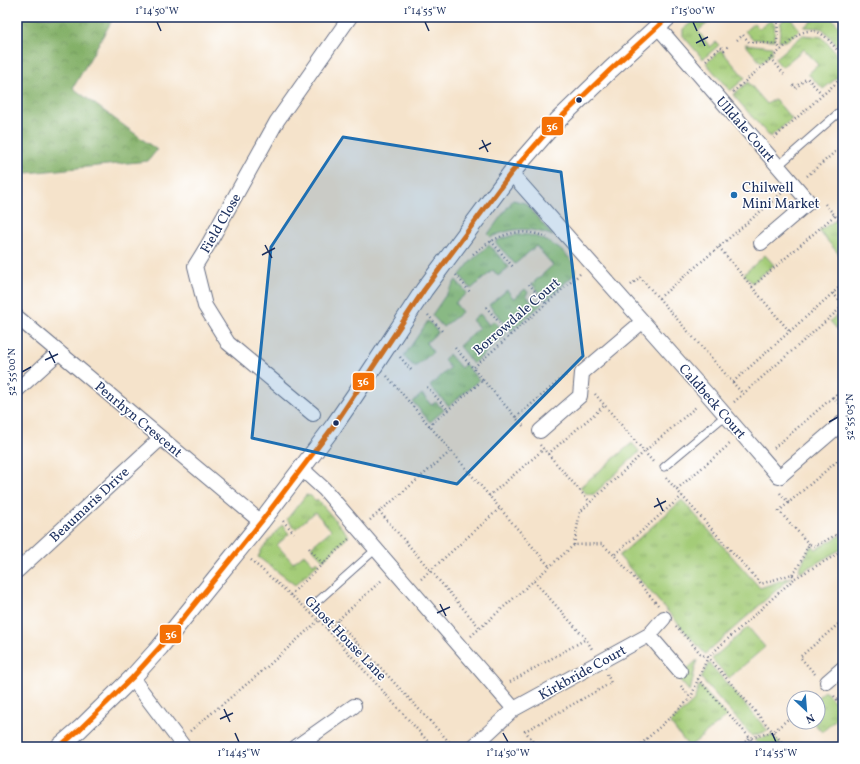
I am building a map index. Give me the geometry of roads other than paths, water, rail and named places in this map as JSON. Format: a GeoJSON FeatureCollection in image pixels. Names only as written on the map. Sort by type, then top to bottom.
{"type":"FeatureCollection","features":[{"type":"Feature","properties":{"kind":"street","name":"Field Close"},"geometry":{"type":"LineString","coordinates":[[313,414],[228,343],[205,306],[195,266],[277,121],[350,17]]}},
{"type":"Feature","properties":{"kind":"street","name":"Ulldale Court"},"geometry":{"type":"LineString","coordinates":[[663,22],[694,69],[809,202],[761,243]]}},
{"type":"Feature","properties":{"kind":"street"},"geometry":{"type":"LineString","coordinates":[[59,747],[80,729],[132,678],[160,647],[261,522],[355,396],[424,290],[511,173],[553,126],[663,22]]}},
{"type":"Feature","properties":{"kind":"street","name":"Caldbeck Court"},"geometry":{"type":"LineString","coordinates":[[511,173],[620,294],[642,322],[726,415],[779,477],[843,422]]}},
{"type":"Feature","properties":{"kind":"street","name":"Penrhyn Crescent"},"geometry":{"type":"LineString","coordinates":[[17,317],[261,522]]}},
{"type":"Feature","properties":{"kind":"street"},"geometry":{"type":"LineString","coordinates":[[540,431],[580,396],[582,373],[642,322]]}},
{"type":"Feature","properties":{"kind":"street"},"geometry":{"type":"LineString","coordinates":[[17,390],[59,352]]}},
{"type":"Feature","properties":{"kind":"street","name":"Beaumaris Drive"},"geometry":{"type":"LineString","coordinates":[[17,571],[161,438]]}},
{"type":"Feature","properties":{"kind":"street"},"geometry":{"type":"LineString","coordinates":[[302,469],[324,489],[514,709]]}},
{"type":"Feature","properties":{"kind":"street","name":"Kirkbride Court"},"geometry":{"type":"LineString","coordinates":[[472,747],[514,709],[649,635],[666,616]]}},
{"type":"Feature","properties":{"kind":"street"},"geometry":{"type":"LineString","coordinates":[[649,635],[680,671]]}},
{"type":"Feature","properties":{"kind":"street"},"geometry":{"type":"LineString","coordinates":[[821,679],[843,668]]}},
{"type":"Feature","properties":{"kind":"street"},"geometry":{"type":"LineString","coordinates":[[132,678],[181,743]]}},
{"type":"Feature","properties":{"kind":"street"},"geometry":{"type":"LineString","coordinates":[[296,747],[354,706]]}},
{"type":"Feature","properties":{"kind":"lane"},"geometry":{"type":"LineString","coordinates":[[778,166],[843,109]]}},
{"type":"Feature","properties":{"kind":"lane"},"geometry":{"type":"LineString","coordinates":[[662,470],[726,415]]}},
{"type":"Feature","properties":{"kind":"lane"},"geometry":{"type":"LineString","coordinates":[[319,600],[376,549]]}},
{"type":"Feature","properties":{"kind":"place","name":"Chilwell Mini Market"},"geometry":{"type":"Point","coordinates":[734,195]}}]}
